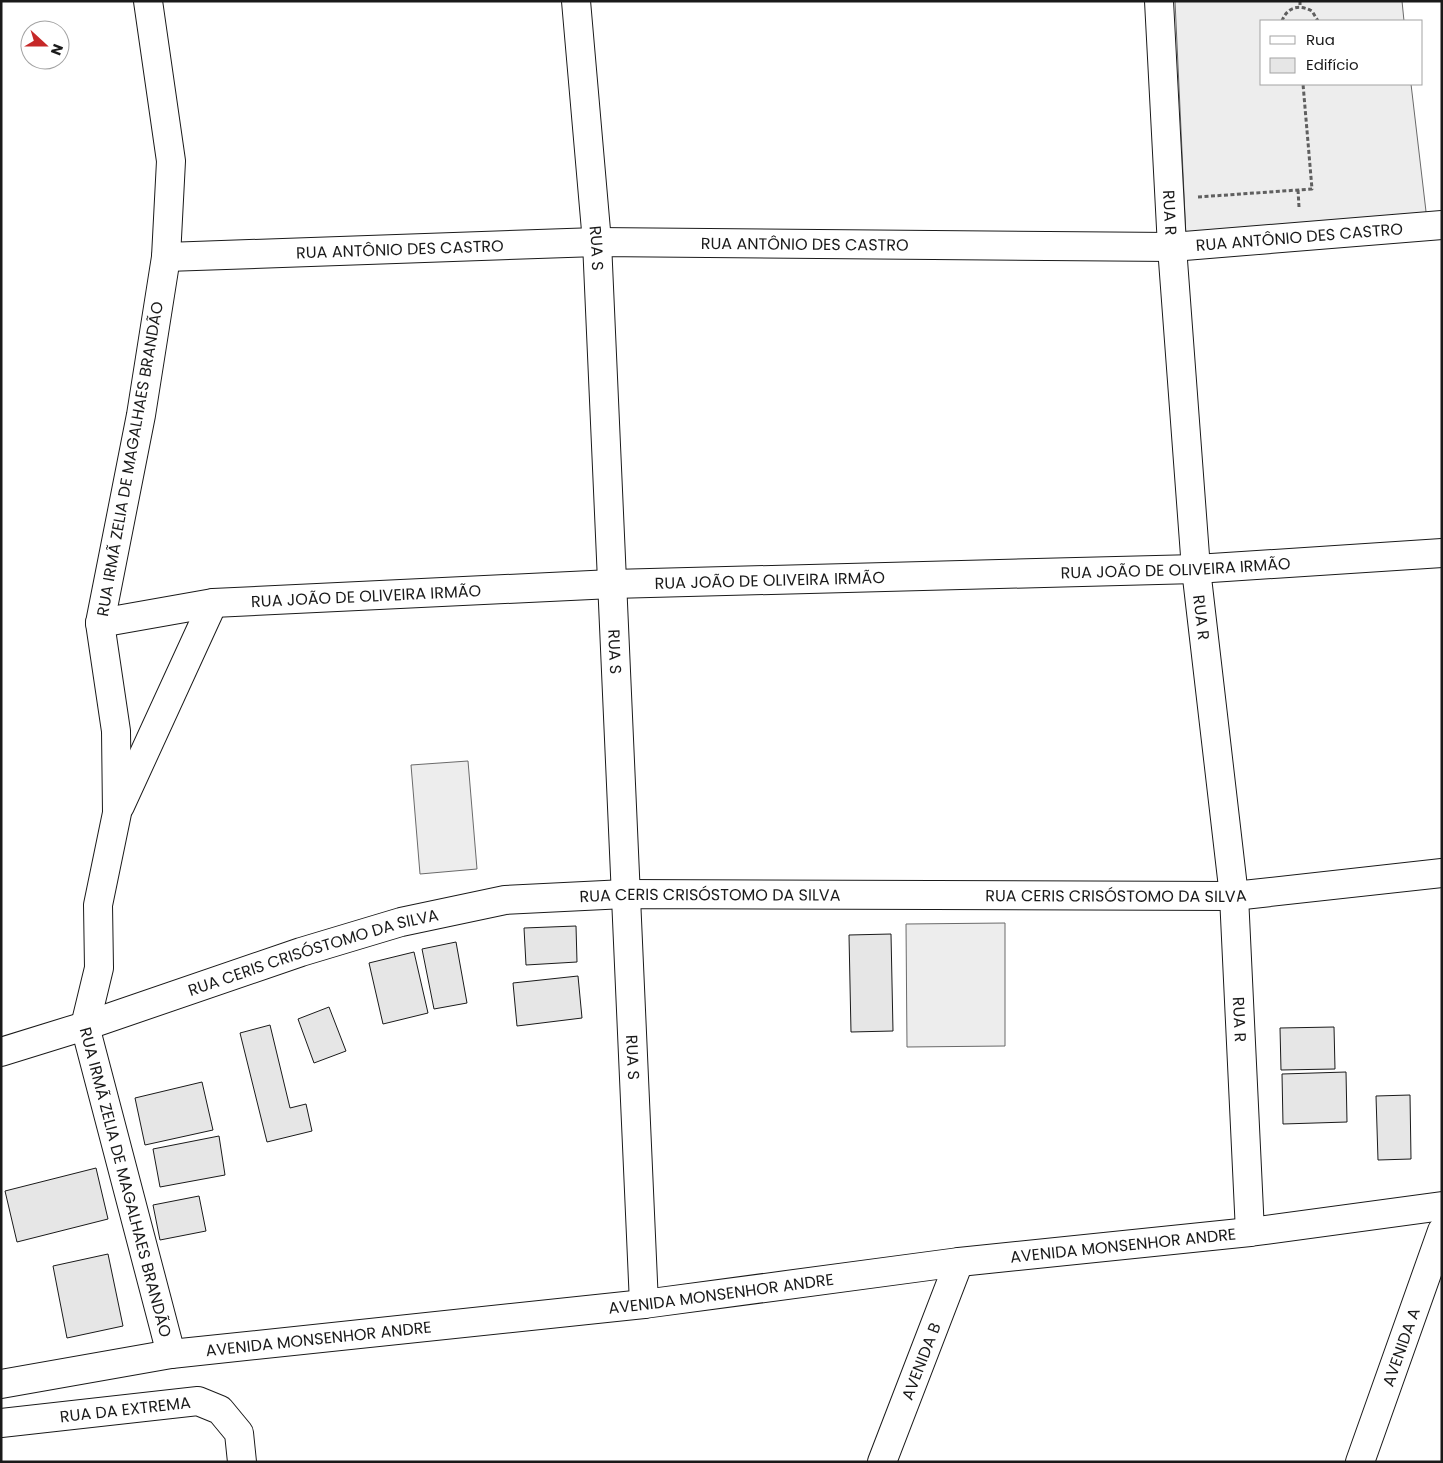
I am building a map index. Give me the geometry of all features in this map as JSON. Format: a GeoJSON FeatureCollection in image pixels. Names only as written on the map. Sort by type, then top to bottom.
{"type":"FeatureCollection","features":[{"type":"Feature","properties":{"kind":"street","name":"RUA IRMÃ ZELIA DE MAGALHAES BRANDÃO"},"geometry":{"type":"LineString","coordinates":[[148,1],[172,161],[166,257],[140,415],[100,623],[116,731],[117,813],[98,905],[99,968],[85,1026],[171,1354]]}},
{"type":"Feature","properties":{"kind":"street","name":"RUA S"},"geometry":{"type":"LineString","coordinates":[[576,1],[597,242],[644,1304]]}},
{"type":"Feature","properties":{"kind":"street","name":"RUA R"},"geometry":{"type":"LineString","coordinates":[[1159,1],[1172,247],[1196,569],[1234,896],[1250,1232]]}},
{"type":"Feature","properties":{"kind":"street","name":"RUA ANTÔNIO DES CASTRO"},"geometry":{"type":"LineString","coordinates":[[166,257],[597,242],[1172,247],[1442,225]]}},
{"type":"Feature","properties":{"kind":"street","name":"RUA JOÃO DE OLIVEIRA IRMÃO"},"geometry":{"type":"LineString","coordinates":[[100,623],[213,603],[612,584],[1196,569],[1442,552]]}},
{"type":"Feature","properties":{"kind":"street"},"geometry":{"type":"LineString","coordinates":[[117,813],[213,603]]}},
{"type":"Feature","properties":{"kind":"street","name":"RUA CERIS CRISÓSTOMO DA SILVA"},"geometry":{"type":"LineString","coordinates":[[1,1052],[85,1026],[301,952],[400,922],[505,900],[625,894],[1234,896],[1442,873]]}},
{"type":"Feature","properties":{"kind":"street","name":"AVENIDA MONSENHOR ANDRE"},"geometry":{"type":"LineString","coordinates":[[1,1384],[171,1354],[644,1304],[958,1262],[1250,1232],[1442,1206]]}},
{"type":"Feature","properties":{"kind":"street","name":"AVENIDA A"},"geometry":{"type":"LineString","coordinates":[[1360,1462],[1442,1231]]}},
{"type":"Feature","properties":{"kind":"street","name":"AVENIDA B"},"geometry":{"type":"LineString","coordinates":[[882,1462],[958,1262]]}},
{"type":"Feature","properties":{"kind":"street","name":"RUA DA EXTREMA"},"geometry":{"type":"LineString","coordinates":[[1,1423],[198,1401],[220,1410],[239,1433],[242,1462]]}},
{"type":"Feature","properties":{"kind":"path"},"geometry":{"type":"LineString","coordinates":[[1300,1],[1300,6]]}},
{"type":"Feature","properties":{"kind":"path"},"geometry":{"type":"LineString","coordinates":[[1283,20],[1290,10],[1300,6],[1312,11],[1317,20]]}},
{"type":"Feature","properties":{"kind":"path"},"geometry":{"type":"LineString","coordinates":[[1170,199],[1312,189],[1303,85]]}},
{"type":"Feature","properties":{"kind":"shaded area"},"geometry":{"type":"Polygon","coordinates":[[[1175,1],[1402,1],[1404,20],[1260,20],[1260,85],[1411,85],[1427,220],[1186,237],[1175,1]]]}},
{"type":"Feature","properties":{"kind":"shaded area"},"geometry":{"type":"Polygon","coordinates":[[[468,761],[477,869],[420,874],[411,765],[468,761]]]}},
{"type":"Feature","properties":{"kind":"shaded area"},"geometry":{"type":"Polygon","coordinates":[[[1005,923],[1005,1046],[907,1047],[906,924],[1005,923]]]}},
{"type":"Feature","properties":{"kind":"building"},"geometry":{"type":"Polygon","coordinates":[[[576,926],[577,962],[526,965],[524,928],[576,926]]]}},
{"type":"Feature","properties":{"kind":"building"},"geometry":{"type":"Polygon","coordinates":[[[891,934],[893,1031],[851,1032],[849,935],[891,934]]]}},
{"type":"Feature","properties":{"kind":"building"},"geometry":{"type":"Polygon","coordinates":[[[456,942],[467,1003],[434,1009],[422,949],[456,942]]]}},
{"type":"Feature","properties":{"kind":"building"},"geometry":{"type":"Polygon","coordinates":[[[414,952],[428,1013],[383,1024],[369,963],[414,952]]]}},
{"type":"Feature","properties":{"kind":"building"},"geometry":{"type":"Polygon","coordinates":[[[578,976],[582,1018],[517,1026],[513,983],[578,976]]]}},
{"type":"Feature","properties":{"kind":"building"},"geometry":{"type":"Polygon","coordinates":[[[329,1007],[346,1051],[314,1063],[298,1019],[329,1007]]]}},
{"type":"Feature","properties":{"kind":"building"},"geometry":{"type":"Polygon","coordinates":[[[270,1025],[290,1108],[306,1104],[312,1131],[267,1142],[240,1033],[270,1025]]]}},
{"type":"Feature","properties":{"kind":"building"},"geometry":{"type":"Polygon","coordinates":[[[1334,1027],[1335,1069],[1281,1070],[1280,1028],[1334,1027]]]}},
{"type":"Feature","properties":{"kind":"building"},"geometry":{"type":"Polygon","coordinates":[[[1346,1072],[1347,1122],[1283,1124],[1282,1074],[1346,1072]]]}},
{"type":"Feature","properties":{"kind":"building"},"geometry":{"type":"Polygon","coordinates":[[[202,1082],[213,1130],[145,1145],[135,1098],[202,1082]]]}},
{"type":"Feature","properties":{"kind":"building"},"geometry":{"type":"Polygon","coordinates":[[[1410,1095],[1411,1159],[1378,1160],[1376,1096],[1410,1095]]]}},
{"type":"Feature","properties":{"kind":"building"},"geometry":{"type":"Polygon","coordinates":[[[219,1136],[225,1175],[160,1187],[153,1149],[219,1136]]]}},
{"type":"Feature","properties":{"kind":"building"},"geometry":{"type":"Polygon","coordinates":[[[96,1168],[108,1219],[17,1242],[5,1191],[96,1168]]]}},
{"type":"Feature","properties":{"kind":"building"},"geometry":{"type":"Polygon","coordinates":[[[199,1196],[206,1231],[160,1240],[153,1205],[199,1196]]]}},
{"type":"Feature","properties":{"kind":"building"},"geometry":{"type":"Polygon","coordinates":[[[108,1254],[123,1326],[67,1338],[53,1266],[108,1254]]]}}]}
